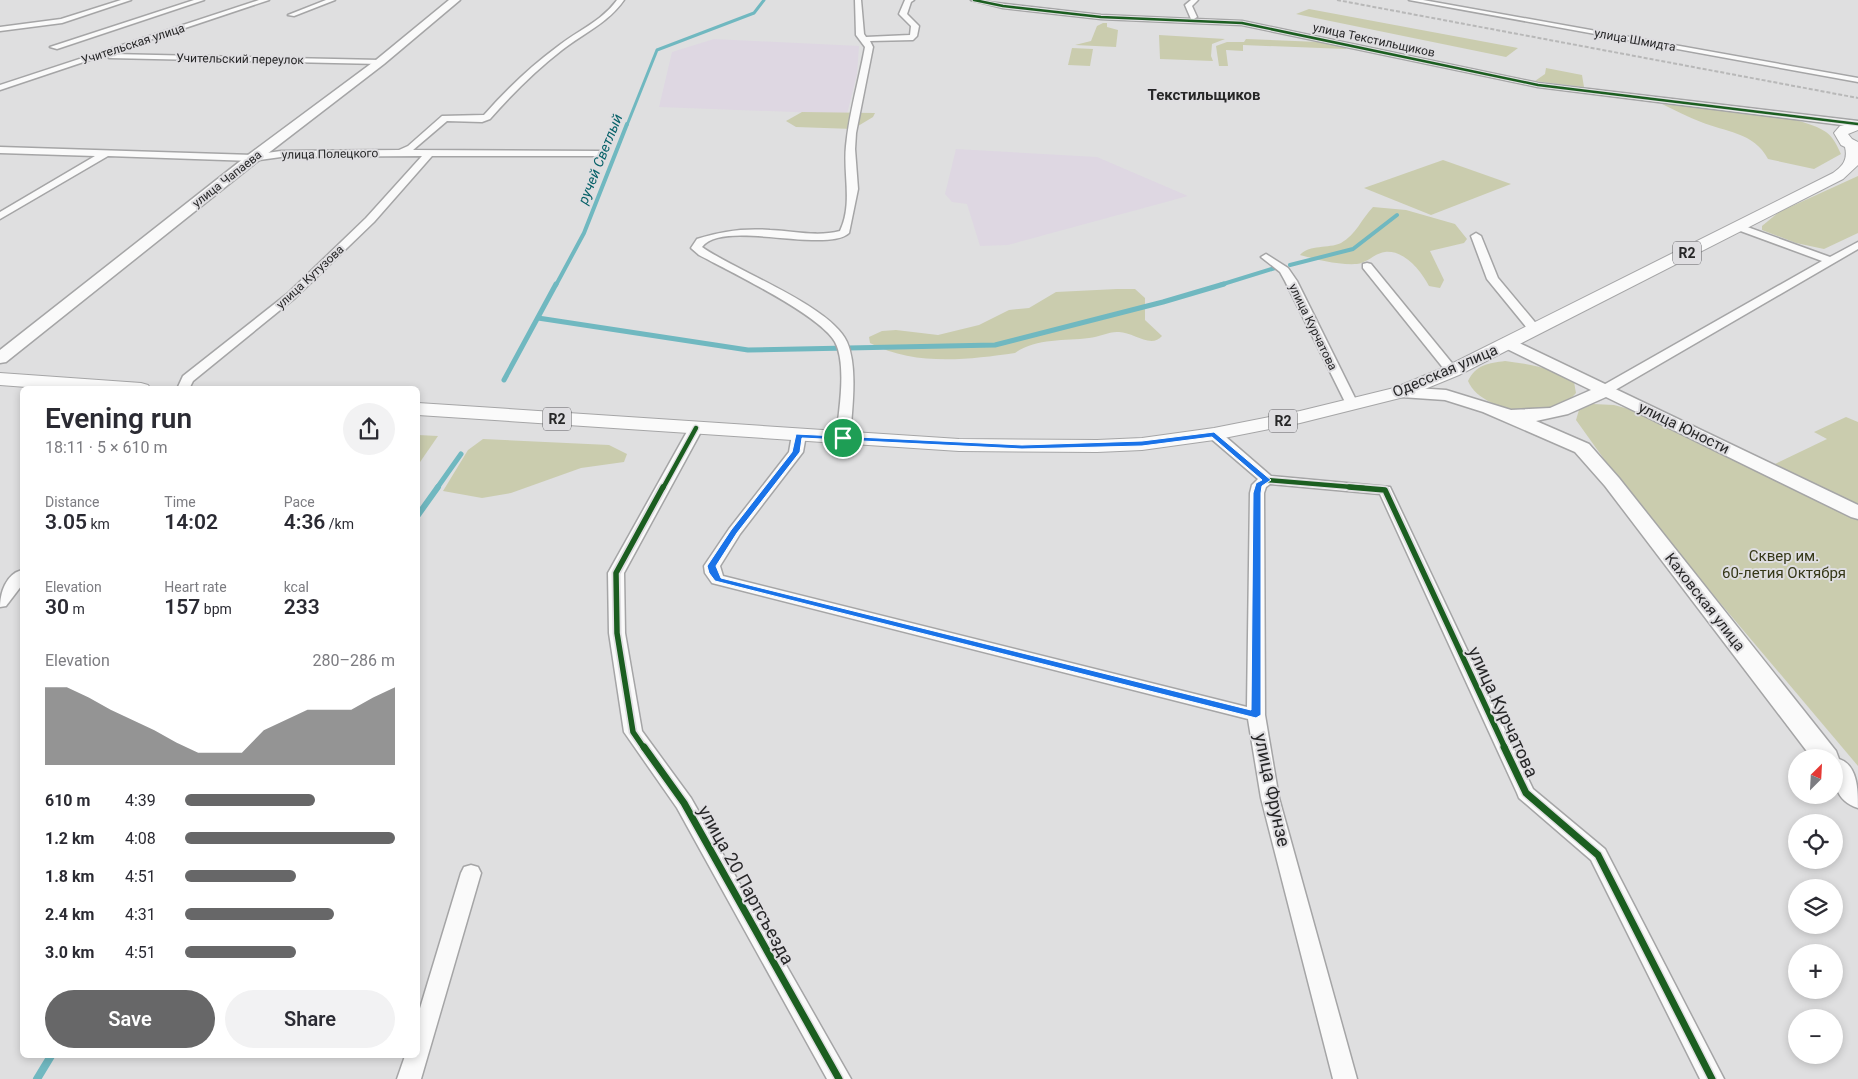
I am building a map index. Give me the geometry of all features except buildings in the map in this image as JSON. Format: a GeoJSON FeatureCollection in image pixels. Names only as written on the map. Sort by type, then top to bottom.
{"type":"FeatureCollection","features":[{"type":"Feature","properties":{"kind":"main road"},"geometry":{"type":"LineString","coordinates":[[1851,144],[1841,133],[1845,129],[1858,125]]}},
{"type":"Feature","properties":{"kind":"main road","name":"R2"},"geometry":{"type":"LineString","coordinates":[[1838,176],[1847,170],[1854,160],[1855,155],[1851,144]]}},
{"type":"Feature","properties":{"kind":"main road","name":"R2"},"geometry":{"type":"LineString","coordinates":[[1838,176],[1858,171]]}},
{"type":"Feature","properties":{"kind":"main road","name":"Одесская улица"},"geometry":{"type":"LineString","coordinates":[[420,409],[843,438],[1022,447],[1142,444],[1214,434],[1401,392],[1452,371],[1838,176]]}},
{"type":"Feature","properties":{"kind":"main road"},"geometry":{"type":"LineString","coordinates":[[0,379],[99,386]]}},
{"type":"Feature","properties":{"kind":"street"},"geometry":{"type":"LineString","coordinates":[[0,29],[62,22],[128,0]]}},
{"type":"Feature","properties":{"kind":"street"},"geometry":{"type":"LineString","coordinates":[[53,55],[201,0]]}},
{"type":"Feature","properties":{"kind":"street","name":"Учительская улица"},"geometry":{"type":"LineString","coordinates":[[0,88],[53,55],[100,55],[266,0]]}},
{"type":"Feature","properties":{"kind":"street"},"geometry":{"type":"LineString","coordinates":[[292,15],[332,0]]}},
{"type":"Feature","properties":{"kind":"street","name":"улица Чапаева"},"geometry":{"type":"LineString","coordinates":[[0,358],[253,158],[380,62],[455,0]]}},
{"type":"Feature","properties":{"kind":"street"},"geometry":{"type":"LineString","coordinates":[[445,118],[482,119],[487,117],[520,82],[565,44],[604,21],[621,0]]}},
{"type":"Feature","properties":{"kind":"street"},"geometry":{"type":"LineString","coordinates":[[843,438],[842,349],[838,337],[811,315],[703,254],[696,248],[701,241],[728,235],[782,234],[814,238],[844,233],[847,227],[853,190],[850,149],[869,47],[868,43],[860,35],[858,0]]}},
{"type":"Feature","properties":{"kind":"street"},"geometry":{"type":"LineString","coordinates":[[864,39],[903,39],[913,36],[914,26],[903,14],[908,1],[911,0]]}},
{"type":"Feature","properties":{"kind":"street","name":"улица Текстильщиков"},"geometry":{"type":"LineString","coordinates":[[974,0],[1003,6],[1092,16],[1224,21],[1275,28],[1538,85],[1768,111]]}},
{"type":"Feature","properties":{"kind":"street"},"geometry":{"type":"LineString","coordinates":[[1193,17],[1188,5],[1195,0]]}},
{"type":"Feature","properties":{"kind":"street","name":"улица Шмидта"},"geometry":{"type":"LineString","coordinates":[[1412,0],[1858,80]]}},
{"type":"Feature","properties":{"kind":"street"},"geometry":{"type":"LineString","coordinates":[[1159,19],[1158,15],[1164,13],[1224,21]]}},
{"type":"Feature","properties":{"kind":"street"},"geometry":{"type":"LineString","coordinates":[[59,30],[62,22]]}},
{"type":"Feature","properties":{"kind":"street","name":"Учительский переулок"},"geometry":{"type":"LineString","coordinates":[[100,55],[380,62]]}},
{"type":"Feature","properties":{"kind":"street"},"geometry":{"type":"LineString","coordinates":[[401,153],[411,148],[453,110]]}},
{"type":"Feature","properties":{"kind":"street"},"geometry":{"type":"LineString","coordinates":[[1768,111],[1858,125]]}},
{"type":"Feature","properties":{"kind":"street"},"geometry":{"type":"LineString","coordinates":[[1768,111],[1828,127],[1851,144]]}},
{"type":"Feature","properties":{"kind":"street","name":"улица Полецкого"},"geometry":{"type":"LineString","coordinates":[[0,150],[253,158],[281,154],[599,154]]}},
{"type":"Feature","properties":{"kind":"street"},"geometry":{"type":"LineString","coordinates":[[1,215],[105,154]]}},
{"type":"Feature","properties":{"kind":"street","name":"улица Кутузова"},"geometry":{"type":"LineString","coordinates":[[184,386],[187,379],[291,296],[370,220],[429,154]]}},
{"type":"Feature","properties":{"kind":"street"},"geometry":{"type":"LineString","coordinates":[[1739,227],[1832,261]]}},
{"type":"Feature","properties":{"kind":"street"},"geometry":{"type":"LineString","coordinates":[[1476,236],[1493,279],[1535,330]]}},
{"type":"Feature","properties":{"kind":"street"},"geometry":{"type":"LineString","coordinates":[[1499,412],[1525,416],[1554,414],[1581,404],[1858,245]]}},
{"type":"Feature","properties":{"kind":"street","name":"улица Курчатова"},"geometry":{"type":"LineString","coordinates":[[1266,257],[1284,270],[1352,404]]}},
{"type":"Feature","properties":{"kind":"street"},"geometry":{"type":"LineString","coordinates":[[1367,266],[1452,371],[1452,378],[1457,388],[1479,403]]}},
{"type":"Feature","properties":{"kind":"street","name":"улица Юности"},"geometry":{"type":"LineString","coordinates":[[1509,343],[1858,514]]}},
{"type":"Feature","properties":{"kind":"street","name":"Каховская улица"},"geometry":{"type":"LineString","coordinates":[[1401,392],[1436,393],[1479,403],[1582,448]]}},
{"type":"Feature","properties":{"kind":"street","name":"Каховская улица"},"geometry":{"type":"LineString","coordinates":[[1554,414],[1612,482],[1820,749]]}},
{"type":"Feature","properties":{"kind":"street","name":"улица 20 Партсъезда"},"geometry":{"type":"LineString","coordinates":[[696,428],[616,573],[617,634],[633,732],[684,803],[839,1079]]}},
{"type":"Feature","properties":{"kind":"street"},"geometry":{"type":"LineString","coordinates":[[1214,434],[1268,480]]}},
{"type":"Feature","properties":{"kind":"street"},"geometry":{"type":"LineString","coordinates":[[798,435],[796,452],[734,532],[712,566],[713,573],[718,580],[1256,715]]}},
{"type":"Feature","properties":{"kind":"street","name":"улица Курчатова"},"geometry":{"type":"LineString","coordinates":[[1268,480],[1385,490],[1526,793],[1598,855],[1712,1079]]}},
{"type":"Feature","properties":{"kind":"street","name":"улица Фрунзе"},"geometry":{"type":"LineString","coordinates":[[1268,480],[1259,485],[1257,493],[1256,715],[1270,798],[1345,1079]]}},
{"type":"Feature","properties":{"kind":"street"},"geometry":{"type":"LineString","coordinates":[[0,602],[20,577]]}},
{"type":"Feature","properties":{"kind":"street"},"geometry":{"type":"LineString","coordinates":[[1843,779],[1858,798]]}},
{"type":"Feature","properties":{"kind":"street"},"geometry":{"type":"LineString","coordinates":[[420,1044],[471,873]]}},
{"type":"Feature","properties":{"kind":"street"},"geometry":{"type":"LineString","coordinates":[[409,1079],[415,1058]]}},
{"type":"Feature","properties":{"kind":"shaded area"},"geometry":{"type":"Polygon","coordinates":[[[714,39],[859,46],[857,74],[847,114],[659,107],[672,52],[714,39]]]}},
{"type":"Feature","properties":{"kind":"shaded area"},"geometry":{"type":"Polygon","coordinates":[[[956,149],[1097,157],[1188,196],[1008,245],[980,246],[967,204],[952,202],[945,194],[956,149]]]}},
{"type":"Feature","properties":{"kind":"green space"},"geometry":{"type":"Polygon","coordinates":[[[1309,9],[1518,48],[1506,57],[1296,14],[1309,9]]]}},
{"type":"Feature","properties":{"kind":"green space"},"geometry":{"type":"Polygon","coordinates":[[[1107,23],[1107,27],[1118,30],[1116,47],[1075,45],[1091,41],[1097,26],[1107,23]]]}},
{"type":"Feature","properties":{"kind":"green space"},"geometry":{"type":"Polygon","coordinates":[[[1159,35],[1225,39],[1212,44],[1211,56],[1213,61],[1160,59],[1159,35]]]}},
{"type":"Feature","properties":{"kind":"green space"},"geometry":{"type":"Polygon","coordinates":[[[1246,39],[1344,43],[1346,49],[1243,45],[1243,51],[1226,50],[1228,66],[1219,66],[1216,46],[1227,42],[1244,42],[1246,39]]]}},
{"type":"Feature","properties":{"kind":"green space"},"geometry":{"type":"Polygon","coordinates":[[[1072,48],[1093,49],[1090,66],[1068,65],[1072,48]]]}},
{"type":"Feature","properties":{"kind":"green space"},"geometry":{"type":"Polygon","coordinates":[[[1546,68],[1582,75],[1584,87],[1535,81],[1545,74],[1546,68]]]}},
{"type":"Feature","properties":{"kind":"green space"},"geometry":{"type":"Polygon","coordinates":[[[1662,104],[1723,109],[1793,119],[1812,125],[1829,134],[1841,154],[1814,169],[1768,159],[1755,143],[1747,138],[1686,116],[1662,104]]]}},
{"type":"Feature","properties":{"kind":"green space"},"geometry":{"type":"Polygon","coordinates":[[[802,112],[875,113],[873,117],[853,129],[796,127],[786,121],[802,112]]]}},
{"type":"Feature","properties":{"kind":"green space"},"geometry":{"type":"Polygon","coordinates":[[[1443,160],[1511,184],[1431,215],[1364,188],[1443,160]]]}},
{"type":"Feature","properties":{"kind":"green space"},"geometry":{"type":"Polygon","coordinates":[[[1858,176],[1858,233],[1824,249],[1796,243],[1762,230],[1762,226],[1779,212],[1858,176]]]}},
{"type":"Feature","properties":{"kind":"green space"},"geometry":{"type":"Polygon","coordinates":[[[1373,207],[1406,210],[1455,224],[1467,239],[1464,243],[1430,251],[1444,280],[1440,288],[1429,286],[1417,268],[1406,258],[1392,252],[1381,253],[1357,264],[1335,263],[1300,255],[1309,249],[1336,245],[1346,240],[1373,207]]]}},
{"type":"Feature","properties":{"kind":"green space"},"geometry":{"type":"Polygon","coordinates":[[[1135,289],[1145,298],[1145,320],[1162,336],[1158,340],[1147,340],[1116,332],[1089,338],[1041,342],[1015,353],[960,359],[923,358],[904,355],[870,343],[869,337],[882,331],[896,330],[938,335],[979,325],[1009,310],[1029,308],[1056,292],[1135,289]]]}},
{"type":"Feature","properties":{"kind":"green space"},"geometry":{"type":"Polygon","coordinates":[[[1505,361],[1532,365],[1559,373],[1574,382],[1576,393],[1566,402],[1552,408],[1536,410],[1519,410],[1503,407],[1488,401],[1476,392],[1468,381],[1474,371],[1479,368],[1488,364],[1505,361]]]}},
{"type":"Feature","properties":{"kind":"green space","name":"Сквер им. 60-летия Октября"},"geometry":{"type":"Polygon","coordinates":[[[1593,404],[1614,405],[1644,413],[1858,517],[1858,766],[1634,501],[1576,420],[1579,410],[1593,404]]]}},
{"type":"Feature","properties":{"kind":"green space"},"geometry":{"type":"Polygon","coordinates":[[[1846,417],[1858,422],[1858,505],[1775,464],[1827,439],[1814,432],[1846,417]]]}},
{"type":"Feature","properties":{"kind":"green space"},"geometry":{"type":"Polygon","coordinates":[[[420,435],[438,436],[420,462],[420,435]]]}},
{"type":"Feature","properties":{"kind":"green space"},"geometry":{"type":"Polygon","coordinates":[[[483,439],[609,445],[627,454],[624,462],[581,468],[511,493],[482,498],[443,491],[468,450],[483,439]]]}},
{"type":"Feature","properties":{"kind":"waterway","name":"ручей Светлый"},"geometry":{"type":"LineString","coordinates":[[627,125],[657,50],[754,13],[764,0]]}},
{"type":"Feature","properties":{"kind":"waterway","name":"ручей Светлый"},"geometry":{"type":"LineString","coordinates":[[556,285],[584,233],[627,124]]}},
{"type":"Feature","properties":{"kind":"waterway"},"geometry":{"type":"LineString","coordinates":[[1290,265],[1353,249],[1397,215]]}},
{"type":"Feature","properties":{"kind":"waterway"},"geometry":{"type":"LineString","coordinates":[[1220,285],[1275,268]]}},
{"type":"Feature","properties":{"kind":"waterway","name":"ручей Светлый"},"geometry":{"type":"LineString","coordinates":[[504,380],[556,284]]}},
{"type":"Feature","properties":{"kind":"waterway"},"geometry":{"type":"LineString","coordinates":[[538,318],[748,350],[995,345],[1163,302],[1224,284]]}},
{"type":"Feature","properties":{"kind":"waterway","name":"ручей Светлый"},"geometry":{"type":"LineString","coordinates":[[437,488],[461,454]]}},
{"type":"Feature","properties":{"kind":"waterway","name":"ручей Светлый"},"geometry":{"type":"LineString","coordinates":[[420,512],[438,487]]}},
{"type":"Feature","properties":{"kind":"waterway","name":"ручей Светлый"},"geometry":{"type":"LineString","coordinates":[[37,1079],[50,1058]]}},
{"type":"Feature","properties":{"kind":"railway"},"geometry":{"type":"LineString","coordinates":[[1337,0],[1858,98]]}},
{"type":"Feature","properties":{"kind":"cycle path"},"geometry":{"type":"LineString","coordinates":[[974,0],[1003,6],[1101,17],[1242,23],[1538,85],[1858,124]]}},
{"type":"Feature","properties":{"kind":"cycle path"},"geometry":{"type":"LineString","coordinates":[[696,428],[616,573],[617,633],[633,732],[684,803],[839,1079]]}},
{"type":"Feature","properties":{"kind":"cycle path"},"geometry":{"type":"LineString","coordinates":[[1267,480],[1385,490],[1526,793],[1598,855],[1712,1079]]}},
{"type":"Feature","properties":{"kind":"district","name":"Текстильщиков"},"geometry":{"type":"Point","coordinates":[1204,95]}},
{"type":"Feature","properties":{"kind":"route"},"geometry":{"type":"LineString","coordinates":[[1214,434],[1268,480],[1259,485],[1257,493],[1256,715],[978,643],[718,580],[713,573],[712,566],[734,532],[796,452],[798,435],[843,438],[1022,447],[1142,444],[1214,434]]}}]}
